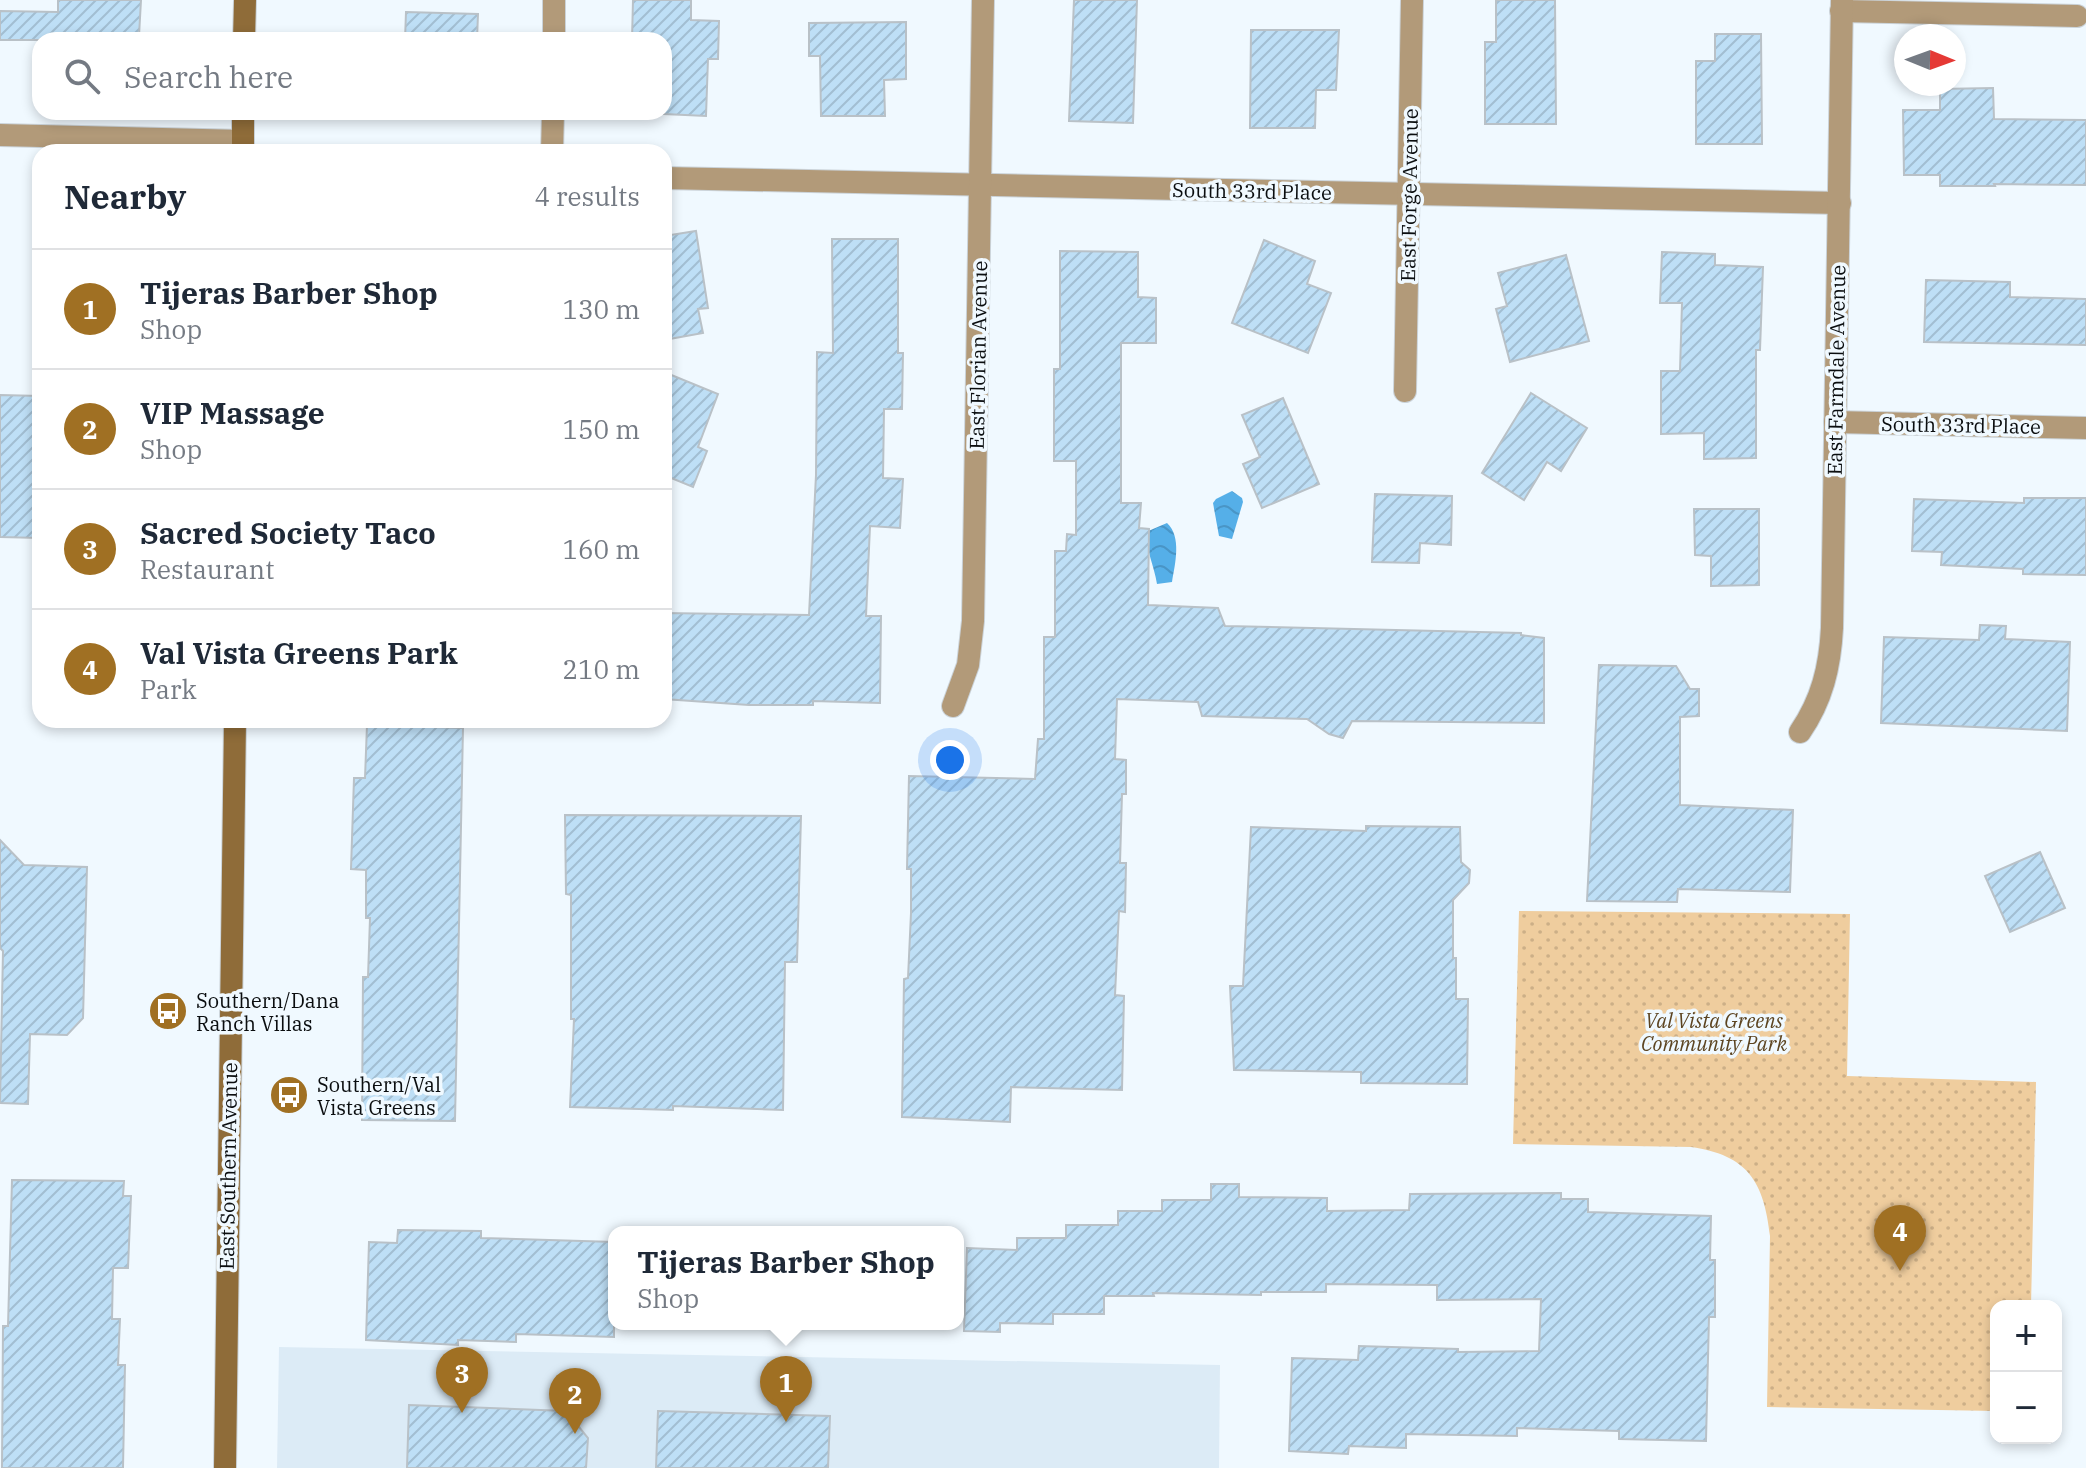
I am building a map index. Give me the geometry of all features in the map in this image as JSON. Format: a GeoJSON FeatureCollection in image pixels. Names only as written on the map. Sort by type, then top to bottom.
{"type":"FeatureCollection","features":[{"type":"Feature","properties":{"kind":"main road"},"geometry":{"type":"LineString","coordinates":[[244,32],[245,0]]}},
{"type":"Feature","properties":{"kind":"main road"},"geometry":{"type":"LineString","coordinates":[[243,120],[243,144]]}},
{"type":"Feature","properties":{"kind":"main road","name":"East Southern Avenue"},"geometry":{"type":"LineString","coordinates":[[225,1468],[235,728]]}},
{"type":"Feature","properties":{"kind":"street"},"geometry":{"type":"LineString","coordinates":[[554,0],[554,32]]}},
{"type":"Feature","properties":{"kind":"street","name":"East Florian Avenue"},"geometry":{"type":"LineString","coordinates":[[953,706],[968,665],[973,621],[983,0]]}},
{"type":"Feature","properties":{"kind":"street","name":"East Forge Avenue"},"geometry":{"type":"LineString","coordinates":[[1405,391],[1412,0]]}},
{"type":"Feature","properties":{"kind":"street"},"geometry":{"type":"LineString","coordinates":[[1841,5],[2077,16]]}},
{"type":"Feature","properties":{"kind":"street","name":"East Farmdale Avenue"},"geometry":{"type":"LineString","coordinates":[[1800,732],[1814,711],[1831,656],[1841,5]]}},
{"type":"Feature","properties":{"kind":"street"},"geometry":{"type":"LineString","coordinates":[[552,144],[553,120]]}},
{"type":"Feature","properties":{"kind":"street"},"geometry":{"type":"LineString","coordinates":[[0,135],[199,144]]}},
{"type":"Feature","properties":{"kind":"street","name":"South 33rd Place"},"geometry":{"type":"LineString","coordinates":[[672,178],[1840,203]]}},
{"type":"Feature","properties":{"kind":"street","name":"South 33rd Place"},"geometry":{"type":"LineString","coordinates":[[1835,422],[2086,428]]}},
{"type":"Feature","properties":{"kind":"shaded area"},"geometry":{"type":"Polygon","coordinates":[[[279,1347],[1220,1365],[1219,1468],[277,1468],[279,1347]]]}},
{"type":"Feature","properties":{"kind":"green space","name":"Val Vista Greens Community Park"},"geometry":{"type":"Polygon","coordinates":[[[1519,911],[1850,914],[1847,1076],[2036,1082],[2031,1300],[1990,1300],[1990,1411],[1767,1407],[1770,1236],[1763,1200],[1750,1174],[1727,1157],[1691,1147],[1513,1144],[1519,911]]]}},
{"type":"Feature","properties":{"kind":"water"},"geometry":{"type":"Polygon","coordinates":[[[1232,491],[1243,502],[1232,539],[1219,536],[1213,503],[1232,491]]]}},
{"type":"Feature","properties":{"kind":"water"},"geometry":{"type":"Polygon","coordinates":[[[1167,523],[1175,536],[1175,567],[1172,582],[1157,584],[1146,532],[1167,523]]]}},
{"type":"Feature","properties":{"kind":"building"},"geometry":{"type":"Polygon","coordinates":[[[58,0],[141,0],[139,32],[32,32],[32,40],[0,40],[0,11],[58,12],[58,0]]]}},
{"type":"Feature","properties":{"kind":"building"},"geometry":{"type":"Polygon","coordinates":[[[633,0],[691,0],[691,20],[719,21],[718,59],[708,59],[706,116],[672,114],[672,32],[632,32],[633,0]]]}},
{"type":"Feature","properties":{"kind":"building"},"geometry":{"type":"Polygon","coordinates":[[[1074,0],[1137,0],[1133,123],[1069,121],[1074,0]]]}},
{"type":"Feature","properties":{"kind":"building"},"geometry":{"type":"Polygon","coordinates":[[[1496,0],[1555,0],[1556,124],[1485,124],[1485,42],[1496,42],[1496,0]]]}},
{"type":"Feature","properties":{"kind":"building"},"geometry":{"type":"Polygon","coordinates":[[[406,12],[478,14],[477,32],[405,32],[406,12]]]}},
{"type":"Feature","properties":{"kind":"building"},"geometry":{"type":"Polygon","coordinates":[[[906,22],[906,79],[884,80],[885,116],[821,116],[820,56],[809,56],[809,23],[906,22]]]}},
{"type":"Feature","properties":{"kind":"building"},"geometry":{"type":"Polygon","coordinates":[[[1251,30],[1339,30],[1336,90],[1316,90],[1315,128],[1250,128],[1251,30]]]}},
{"type":"Feature","properties":{"kind":"building"},"geometry":{"type":"Polygon","coordinates":[[[1715,34],[1761,34],[1762,144],[1696,144],[1696,61],[1715,61],[1715,34]]]}},
{"type":"Feature","properties":{"kind":"building"},"geometry":{"type":"Polygon","coordinates":[[[1993,88],[1994,119],[2086,120],[2086,185],[1940,186],[1940,175],[1904,175],[1903,110],[1940,110],[1940,96],[1966,96],[1966,89],[1993,88]]]}},
{"type":"Feature","properties":{"kind":"building"},"geometry":{"type":"Polygon","coordinates":[[[696,231],[708,308],[698,309],[703,333],[672,339],[672,235],[696,231]]]}},
{"type":"Feature","properties":{"kind":"building"},"geometry":{"type":"Polygon","coordinates":[[[832,239],[898,239],[898,353],[903,353],[902,409],[884,409],[883,478],[903,479],[900,528],[870,526],[866,616],[881,616],[880,703],[813,701],[813,705],[749,705],[672,700],[672,613],[809,615],[816,475],[817,352],[833,353],[832,239]]]}},
{"type":"Feature","properties":{"kind":"building"},"geometry":{"type":"Polygon","coordinates":[[[1264,240],[1315,261],[1307,284],[1331,293],[1308,353],[1232,323],[1264,240]]]}},
{"type":"Feature","properties":{"kind":"building"},"geometry":{"type":"Polygon","coordinates":[[[1060,251],[1138,252],[1138,297],[1156,298],[1156,343],[1121,343],[1121,503],[1141,503],[1139,528],[1149,529],[1148,605],[1218,608],[1225,626],[1521,633],[1544,638],[1544,723],[1352,721],[1343,738],[1329,734],[1307,719],[1202,716],[1198,702],[1117,699],[1115,759],[1126,760],[1120,863],[1126,863],[1125,912],[1119,911],[1115,995],[1124,996],[1122,1090],[1011,1087],[1010,1122],[902,1117],[904,979],[908,978],[911,913],[911,869],[907,869],[909,776],[1035,779],[1038,739],[1044,739],[1044,637],[1055,637],[1055,551],[1066,551],[1067,534],[1076,535],[1076,461],[1054,461],[1054,369],[1060,369],[1060,251]]]}},
{"type":"Feature","properties":{"kind":"building"},"geometry":{"type":"Polygon","coordinates":[[[1662,252],[1715,254],[1715,265],[1763,267],[1760,350],[1756,350],[1756,458],[1704,459],[1704,433],[1661,434],[1661,371],[1680,371],[1682,303],[1660,303],[1662,252]]]}},
{"type":"Feature","properties":{"kind":"building"},"geometry":{"type":"Polygon","coordinates":[[[1566,255],[1589,341],[1510,362],[1496,309],[1507,306],[1498,273],[1566,255]]]}},
{"type":"Feature","properties":{"kind":"building"},"geometry":{"type":"Polygon","coordinates":[[[1926,280],[2010,282],[2010,297],[2086,299],[2086,345],[1924,342],[1926,280]]]}},
{"type":"Feature","properties":{"kind":"building"},"geometry":{"type":"Polygon","coordinates":[[[672,375],[718,394],[698,447],[707,451],[693,487],[672,478],[672,375]]]}},
{"type":"Feature","properties":{"kind":"building"},"geometry":{"type":"Polygon","coordinates":[[[1531,393],[1587,428],[1561,471],[1547,462],[1524,500],[1482,473],[1531,393]]]}},
{"type":"Feature","properties":{"kind":"building"},"geometry":{"type":"Polygon","coordinates":[[[0,395],[32,396],[32,538],[0,537],[0,395]]]}},
{"type":"Feature","properties":{"kind":"building"},"geometry":{"type":"Polygon","coordinates":[[[1283,398],[1319,484],[1262,508],[1243,464],[1260,457],[1242,415],[1283,398]]]}},
{"type":"Feature","properties":{"kind":"building"},"geometry":{"type":"Polygon","coordinates":[[[1375,494],[1452,496],[1451,545],[1420,543],[1419,563],[1372,562],[1375,494]]]}},
{"type":"Feature","properties":{"kind":"building"},"geometry":{"type":"Polygon","coordinates":[[[2024,498],[2086,498],[2086,575],[2023,574],[2023,569],[1941,565],[1942,552],[1912,551],[1914,499],[2024,503],[2024,498]]]}},
{"type":"Feature","properties":{"kind":"building"},"geometry":{"type":"Polygon","coordinates":[[[1694,509],[1759,509],[1759,585],[1711,586],[1711,556],[1695,555],[1694,509]]]}},
{"type":"Feature","properties":{"kind":"building"},"geometry":{"type":"Polygon","coordinates":[[[1980,625],[2006,626],[2005,639],[2070,642],[2067,731],[1881,723],[1884,637],[1979,640],[1980,625]]]}},
{"type":"Feature","properties":{"kind":"building"},"geometry":{"type":"Polygon","coordinates":[[[1599,665],[1676,666],[1690,689],[1699,689],[1699,716],[1680,717],[1680,805],[1793,810],[1790,892],[1678,889],[1677,902],[1587,901],[1599,665]]]}},
{"type":"Feature","properties":{"kind":"building"},"geometry":{"type":"Polygon","coordinates":[[[367,728],[463,728],[455,1121],[362,1120],[363,977],[368,977],[370,918],[366,918],[366,870],[351,869],[354,778],[365,778],[367,728]]]}},
{"type":"Feature","properties":{"kind":"building"},"geometry":{"type":"Polygon","coordinates":[[[565,815],[801,816],[797,962],[785,962],[783,1110],[673,1106],[673,1110],[570,1107],[574,1019],[571,1019],[571,895],[566,894],[565,815]]]}},
{"type":"Feature","properties":{"kind":"building"},"geometry":{"type":"Polygon","coordinates":[[[1366,826],[1460,827],[1461,862],[1470,870],[1469,883],[1453,900],[1453,958],[1456,958],[1456,999],[1468,999],[1467,1084],[1361,1083],[1361,1072],[1234,1070],[1230,986],[1243,986],[1251,827],[1366,831],[1366,826]]]}},
{"type":"Feature","properties":{"kind":"building"},"geometry":{"type":"Polygon","coordinates":[[[0,840],[24,865],[87,867],[83,1018],[67,1035],[30,1034],[28,1104],[0,1103],[3,951],[0,948],[0,840]]]}},
{"type":"Feature","properties":{"kind":"building"},"geometry":{"type":"Polygon","coordinates":[[[2040,852],[2065,908],[2010,932],[1985,876],[2040,852]]]}},
{"type":"Feature","properties":{"kind":"building"},"geometry":{"type":"Polygon","coordinates":[[[12,1180],[124,1181],[123,1196],[131,1196],[128,1268],[113,1268],[112,1319],[120,1319],[118,1365],[125,1365],[123,1468],[2,1468],[3,1326],[8,1326],[12,1180]]]}},
{"type":"Feature","properties":{"kind":"building"},"geometry":{"type":"Polygon","coordinates":[[[1211,1184],[1239,1184],[1239,1197],[1327,1198],[1327,1211],[1409,1210],[1410,1194],[1561,1193],[1561,1199],[1588,1199],[1588,1212],[1711,1216],[1710,1260],[1715,1260],[1715,1317],[1709,1317],[1706,1441],[1619,1439],[1619,1431],[1517,1428],[1517,1436],[1406,1434],[1406,1448],[1349,1446],[1348,1454],[1289,1451],[1292,1358],[1358,1360],[1359,1346],[1458,1349],[1458,1352],[1539,1351],[1541,1299],[1437,1300],[1437,1285],[1326,1284],[1326,1292],[1261,1292],[1261,1295],[1153,1293],[1154,1296],[1104,1296],[1104,1314],[1053,1314],[1053,1324],[1000,1323],[1000,1332],[964,1331],[967,1248],[1017,1250],[1017,1238],[1066,1238],[1066,1225],[1118,1225],[1118,1211],[1162,1211],[1162,1200],[1211,1200],[1211,1184]]]}},
{"type":"Feature","properties":{"kind":"building"},"geometry":{"type":"Polygon","coordinates":[[[398,1230],[481,1231],[481,1238],[608,1242],[608,1330],[614,1330],[614,1337],[516,1334],[516,1342],[458,1340],[458,1345],[366,1340],[369,1242],[397,1243],[398,1230]]]}},
{"type":"Feature","properties":{"kind":"building"},"geometry":{"type":"Polygon","coordinates":[[[409,1405],[566,1411],[588,1438],[586,1468],[407,1468],[409,1405]]]}},
{"type":"Feature","properties":{"kind":"building"},"geometry":{"type":"Polygon","coordinates":[[[658,1411],[830,1416],[828,1468],[656,1468],[658,1411]]]}},
{"type":"Feature","properties":{"kind":"place","name":"Southern/Dana Ranch Villas"},"geometry":{"type":"Point","coordinates":[168,1011]}},
{"type":"Feature","properties":{"kind":"place","name":"Southern/Val Vista Greens"},"geometry":{"type":"Point","coordinates":[289,1095]}},
{"type":"Feature","properties":{"kind":"place","name":"Val Vista Greens Park"},"geometry":{"type":"Point","coordinates":[1900,1271]}},
{"type":"Feature","properties":{"kind":"place","name":"Sacred Society Taco"},"geometry":{"type":"Point","coordinates":[462,1413]}},
{"type":"Feature","properties":{"kind":"place","name":"Tijeras Barber Shop"},"geometry":{"type":"Point","coordinates":[786,1422]}},
{"type":"Feature","properties":{"kind":"place","name":"VIP Massage"},"geometry":{"type":"Point","coordinates":[575,1434]}}]}
